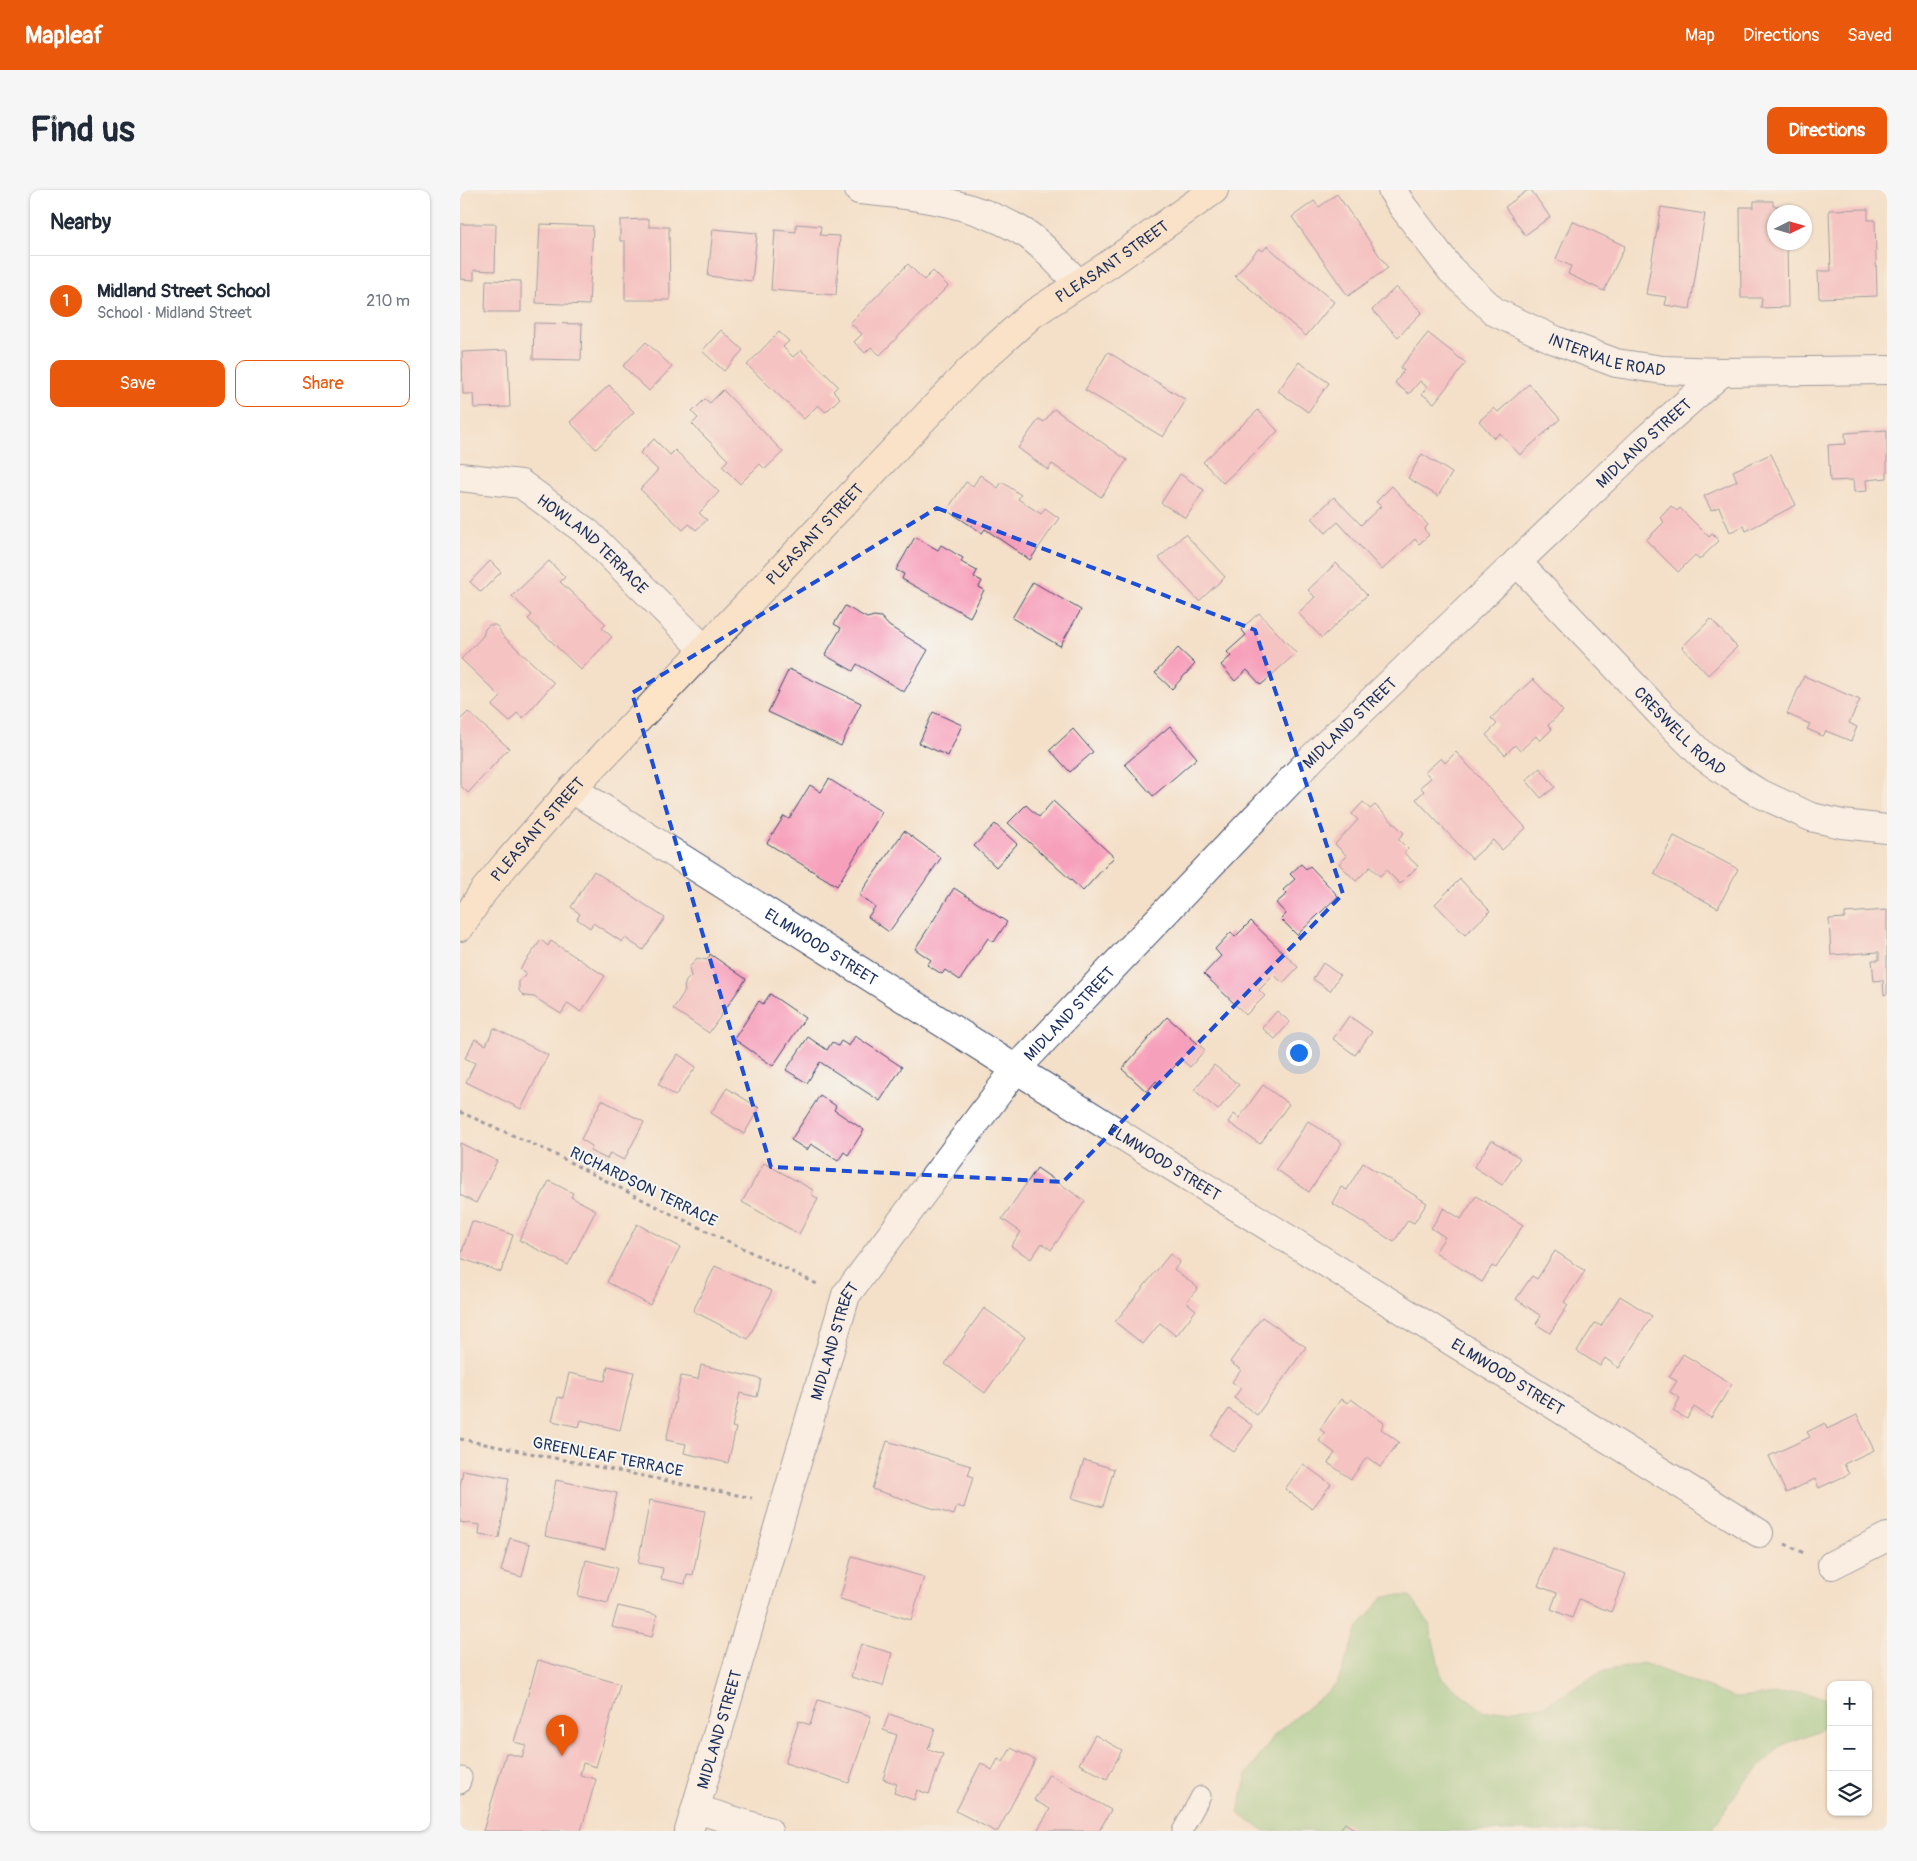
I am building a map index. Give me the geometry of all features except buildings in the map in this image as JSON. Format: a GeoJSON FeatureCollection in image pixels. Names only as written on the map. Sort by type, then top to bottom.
{"type":"FeatureCollection","features":[{"type":"Feature","properties":{"kind":"main road","name":"PLEASANT STREET"},"geometry":{"type":"LineString","coordinates":[[460,927],[483,892],[572,789],[969,371],[1030,315],[1108,265],[1214,190]]}},
{"type":"Feature","properties":{"kind":"street"},"geometry":{"type":"LineString","coordinates":[[859,190],[914,196],[956,204],[993,216],[1029,236],[1078,283]]}},
{"type":"Feature","properties":{"kind":"street","name":"INTERVALE ROAD"},"geometry":{"type":"LineString","coordinates":[[1392,190],[1451,270],[1495,312],[1555,340],[1616,363],[1663,370],[1722,372],[1887,370]]}},
{"type":"Feature","properties":{"kind":"street","name":"MIDLAND STREET"},"geometry":{"type":"LineString","coordinates":[[692,1820],[846,1295],[1016,1069],[1313,756],[1645,440],[1722,372]]}},
{"type":"Feature","properties":{"kind":"street","name":"HOWLAND TERRACE"},"geometry":{"type":"LineString","coordinates":[[460,477],[521,484],[588,533],[706,650]]}},
{"type":"Feature","properties":{"kind":"street","name":"CRESWELL ROAD"},"geometry":{"type":"LineString","coordinates":[[1517,562],[1658,712],[1703,756],[1757,792],[1811,816],[1842,824],[1887,829]]}},
{"type":"Feature","properties":{"kind":"street","name":"ELMWOOD STREET"},"geometry":{"type":"LineString","coordinates":[[572,789],[1759,1533]]}},
{"type":"Feature","properties":{"kind":"street"},"geometry":{"type":"LineString","coordinates":[[1832,1565],[1887,1537]]}},
{"type":"Feature","properties":{"kind":"street"},"geometry":{"type":"LineString","coordinates":[[692,1820],[768,1831]]}},
{"type":"Feature","properties":{"kind":"lane"},"geometry":{"type":"LineString","coordinates":[[1182,1831],[1201,1796]]}},
{"type":"Feature","properties":{"kind":"path","name":"RICHARDSON TERRACE"},"geometry":{"type":"LineString","coordinates":[[460,1112],[546,1150],[659,1208],[817,1284]]}},
{"type":"Feature","properties":{"kind":"path","name":"GREENLEAF TERRACE"},"geometry":{"type":"LineString","coordinates":[[460,1439],[752,1498]]}},
{"type":"Feature","properties":{"kind":"path"},"geometry":{"type":"LineString","coordinates":[[1759,1533],[1832,1565]]}},
{"type":"Feature","properties":{"kind":"highlighted area"},"geometry":{"type":"Polygon","coordinates":[[[937,508],[1255,630],[1343,894],[1063,1182],[771,1167],[632,693],[937,508]]]}},
{"type":"Feature","properties":{"kind":"green space"},"geometry":{"type":"Polygon","coordinates":[[[1384,1596],[1410,1596],[1429,1623],[1442,1679],[1485,1712],[1544,1706],[1601,1672],[1643,1663],[1735,1698],[1802,1692],[1827,1699],[1827,1725],[1816,1732],[1782,1745],[1741,1786],[1711,1831],[1264,1831],[1238,1813],[1247,1774],[1276,1733],[1337,1684],[1358,1629],[1384,1596]]]}},
{"type":"Feature","properties":{"kind":"place","name":"Midland Street School"},"geometry":{"type":"Point","coordinates":[562,1756]}}]}
